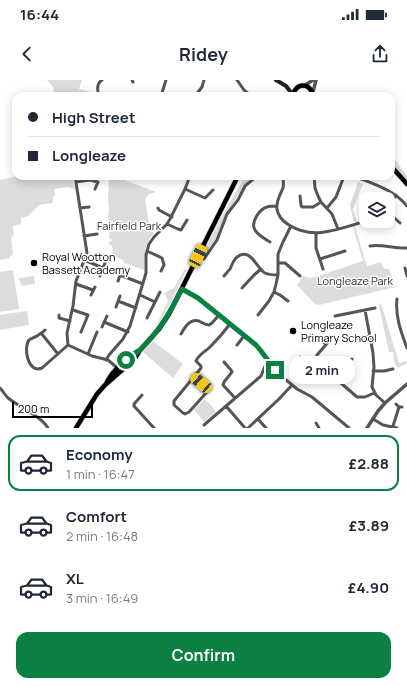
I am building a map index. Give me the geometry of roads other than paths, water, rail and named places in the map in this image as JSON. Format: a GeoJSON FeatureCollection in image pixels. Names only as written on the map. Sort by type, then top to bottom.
{"type":"FeatureCollection","features":[{"type":"Feature","properties":{"kind":"main road"},"geometry":{"type":"LineString","coordinates":[[276,80],[286,86],[290,92]]}},
{"type":"Feature","properties":{"kind":"main road"},"geometry":{"type":"LineString","coordinates":[[286,86],[304,86],[309,88],[311,92]]}},
{"type":"Feature","properties":{"kind":"main road"},"geometry":{"type":"LineString","coordinates":[[294,92],[298,87]]}},
{"type":"Feature","properties":{"kind":"main road"},"geometry":{"type":"LineString","coordinates":[[395,170],[407,184]]}},
{"type":"Feature","properties":{"kind":"main road"},"geometry":{"type":"LineString","coordinates":[[76,428],[108,379],[120,370],[140,350],[159,329],[169,314],[236,180]]}},
{"type":"Feature","properties":{"kind":"street"},"geometry":{"type":"LineString","coordinates":[[98,92],[97,86],[102,80]]}},
{"type":"Feature","properties":{"kind":"street"},"geometry":{"type":"LineString","coordinates":[[162,92],[166,80]]}},
{"type":"Feature","properties":{"kind":"street"},"geometry":{"type":"LineString","coordinates":[[198,92],[204,81],[200,80]]}},
{"type":"Feature","properties":{"kind":"street"},"geometry":{"type":"LineString","coordinates":[[237,80],[246,92]]}},
{"type":"Feature","properties":{"kind":"street"},"geometry":{"type":"LineString","coordinates":[[304,86],[313,80]]}},
{"type":"Feature","properties":{"kind":"street"},"geometry":{"type":"LineString","coordinates":[[314,92],[316,80]]}},
{"type":"Feature","properties":{"kind":"street"},"geometry":{"type":"LineString","coordinates":[[68,345],[67,333],[77,278],[87,253],[76,182],[93,180],[98,182],[95,189]]}},
{"type":"Feature","properties":{"kind":"street"},"geometry":{"type":"LineString","coordinates":[[106,360],[128,332],[147,270],[146,258],[151,241],[172,217],[188,180]]}},
{"type":"Feature","properties":{"kind":"street"},"geometry":{"type":"LineString","coordinates":[[204,259],[217,240],[227,214],[238,200],[245,186],[252,180]]}},
{"type":"Feature","properties":{"kind":"street"},"geometry":{"type":"LineString","coordinates":[[283,180],[283,185],[278,199],[278,212],[280,217],[291,226],[305,232],[316,234],[325,233],[359,223]]}},
{"type":"Feature","properties":{"kind":"street"},"geometry":{"type":"LineString","coordinates":[[315,180],[317,194],[321,202],[333,216],[338,229]]}},
{"type":"Feature","properties":{"kind":"street"},"geometry":{"type":"LineString","coordinates":[[327,208],[336,197],[343,180]]}},
{"type":"Feature","properties":{"kind":"street"},"geometry":{"type":"LineString","coordinates":[[364,180],[387,189],[396,195],[407,206]]}},
{"type":"Feature","properties":{"kind":"street"},"geometry":{"type":"LineString","coordinates":[[185,189],[205,198],[212,190]]}},
{"type":"Feature","properties":{"kind":"street"},"geometry":{"type":"LineString","coordinates":[[300,196],[302,207],[313,207],[321,202]]}},
{"type":"Feature","properties":{"kind":"street"},"geometry":{"type":"LineString","coordinates":[[270,242],[256,232],[253,227],[253,222],[263,209],[268,206],[277,206]]}},
{"type":"Feature","properties":{"kind":"street"},"geometry":{"type":"LineString","coordinates":[[80,208],[89,207]]}},
{"type":"Feature","properties":{"kind":"street"},"geometry":{"type":"LineString","coordinates":[[158,208],[172,217]]}},
{"type":"Feature","properties":{"kind":"street"},"geometry":{"type":"LineString","coordinates":[[395,218],[400,223]]}},
{"type":"Feature","properties":{"kind":"street"},"geometry":{"type":"LineString","coordinates":[[167,224],[181,230],[187,220]]}},
{"type":"Feature","properties":{"kind":"street"},"geometry":{"type":"LineString","coordinates":[[258,315],[274,292],[278,275],[278,254],[291,226]]}},
{"type":"Feature","properties":{"kind":"street"},"geometry":{"type":"LineString","coordinates":[[84,236],[97,234]]}},
{"type":"Feature","properties":{"kind":"street"},"geometry":{"type":"LineString","coordinates":[[316,234],[316,248],[323,269]]}},
{"type":"Feature","properties":{"kind":"street"},"geometry":{"type":"LineString","coordinates":[[370,246],[379,245],[407,248]]}},
{"type":"Feature","properties":{"kind":"street"},"geometry":{"type":"LineString","coordinates":[[320,259],[345,250]]}},
{"type":"Feature","properties":{"kind":"street"},"geometry":{"type":"LineString","coordinates":[[147,251],[162,258],[164,265],[161,271]]}},
{"type":"Feature","properties":{"kind":"street"},"geometry":{"type":"LineString","coordinates":[[224,276],[238,256],[242,255],[252,257],[266,273],[278,275]]}},
{"type":"Feature","properties":{"kind":"street"},"geometry":{"type":"LineString","coordinates":[[84,260],[103,268]]}},
{"type":"Feature","properties":{"kind":"street"},"geometry":{"type":"LineString","coordinates":[[100,276],[105,263]]}},
{"type":"Feature","properties":{"kind":"street"},"geometry":{"type":"LineString","coordinates":[[278,263],[285,263],[300,276]]}},
{"type":"Feature","properties":{"kind":"street"},"geometry":{"type":"LineString","coordinates":[[405,268],[407,276]]}},
{"type":"Feature","properties":{"kind":"street"},"geometry":{"type":"LineString","coordinates":[[242,288],[261,269]]}},
{"type":"Feature","properties":{"kind":"street"},"geometry":{"type":"LineString","coordinates":[[118,281],[122,270]]}},
{"type":"Feature","properties":{"kind":"street"},"geometry":{"type":"LineString","coordinates":[[120,275],[143,284]]}},
{"type":"Feature","properties":{"kind":"street"},"geometry":{"type":"LineString","coordinates":[[76,284],[94,289],[91,295]]}},
{"type":"Feature","properties":{"kind":"street"},"geometry":{"type":"LineString","coordinates":[[182,289],[196,296],[230,324],[261,351],[277,372],[297,389],[312,397],[349,428]]}},
{"type":"Feature","properties":{"kind":"street"},"geometry":{"type":"LineString","coordinates":[[147,318],[160,292]]}},
{"type":"Feature","properties":{"kind":"street"},"geometry":{"type":"LineString","coordinates":[[274,292],[288,302]]}},
{"type":"Feature","properties":{"kind":"street"},"geometry":{"type":"LineString","coordinates":[[140,295],[155,302]]}},
{"type":"Feature","properties":{"kind":"street"},"geometry":{"type":"LineString","coordinates":[[116,307],[120,296]]}},
{"type":"Feature","properties":{"kind":"street"},"geometry":{"type":"LineString","coordinates":[[397,299],[397,317],[407,348]]}},
{"type":"Feature","properties":{"kind":"street"},"geometry":{"type":"LineString","coordinates":[[118,301],[136,308]]}},
{"type":"Feature","properties":{"kind":"street"},"geometry":{"type":"LineString","coordinates":[[335,316],[375,308]]}},
{"type":"Feature","properties":{"kind":"street"},"geometry":{"type":"LineString","coordinates":[[72,310],[88,315],[81,332]]}},
{"type":"Feature","properties":{"kind":"street"},"geometry":{"type":"LineString","coordinates":[[365,310],[373,353],[374,371],[372,385],[374,393],[385,403]]}},
{"type":"Feature","properties":{"kind":"street"},"geometry":{"type":"LineString","coordinates":[[59,315],[59,318],[70,321]]}},
{"type":"Feature","properties":{"kind":"street"},"geometry":{"type":"LineString","coordinates":[[181,334],[187,324],[191,321],[197,320],[209,325],[219,315]]}},
{"type":"Feature","properties":{"kind":"street"},"geometry":{"type":"LineString","coordinates":[[102,327],[107,316]]}},
{"type":"Feature","properties":{"kind":"street"},"geometry":{"type":"LineString","coordinates":[[104,322],[128,332]]}},
{"type":"Feature","properties":{"kind":"street"},"geometry":{"type":"LineString","coordinates":[[194,377],[206,387],[207,392],[189,412],[185,414],[174,405],[173,402],[201,368],[196,360],[210,347],[230,324]]}},
{"type":"Feature","properties":{"kind":"street"},"geometry":{"type":"LineString","coordinates":[[45,330],[28,342],[27,357],[31,366],[36,369],[41,369],[68,345]]}},
{"type":"Feature","properties":{"kind":"street"},"geometry":{"type":"LineString","coordinates":[[88,354],[98,332]]}},
{"type":"Feature","properties":{"kind":"street"},"geometry":{"type":"LineString","coordinates":[[41,333],[58,354]]}},
{"type":"Feature","properties":{"kind":"street"},"geometry":{"type":"LineString","coordinates":[[311,335],[326,344]]}},
{"type":"Feature","properties":{"kind":"street"},"geometry":{"type":"LineString","coordinates":[[403,337],[407,335]]}},
{"type":"Feature","properties":{"kind":"street"},"geometry":{"type":"LineString","coordinates":[[237,345],[244,336]]}},
{"type":"Feature","properties":{"kind":"street"},"geometry":{"type":"LineString","coordinates":[[355,339],[370,336]]}},
{"type":"Feature","properties":{"kind":"street"},"geometry":{"type":"LineString","coordinates":[[316,363],[317,355],[330,340]]}},
{"type":"Feature","properties":{"kind":"street"},"geometry":{"type":"LineString","coordinates":[[68,345],[111,362],[120,370]]}},
{"type":"Feature","properties":{"kind":"street"},"geometry":{"type":"LineString","coordinates":[[300,357],[307,363],[316,363]]}},
{"type":"Feature","properties":{"kind":"street"},"geometry":{"type":"LineString","coordinates":[[334,377],[350,363],[352,359]]}},
{"type":"Feature","properties":{"kind":"street"},"geometry":{"type":"LineString","coordinates":[[224,362],[232,372],[223,385],[235,398]]}},
{"type":"Feature","properties":{"kind":"street"},"geometry":{"type":"LineString","coordinates":[[204,425],[261,376],[265,366],[270,363]]}},
{"type":"Feature","properties":{"kind":"street"},"geometry":{"type":"LineString","coordinates":[[316,363],[357,397],[365,397],[374,393]]}},
{"type":"Feature","properties":{"kind":"street"},"geometry":{"type":"LineString","coordinates":[[374,371],[387,371],[393,369]]}},
{"type":"Feature","properties":{"kind":"street"},"geometry":{"type":"LineString","coordinates":[[226,406],[247,428],[292,385]]}},
{"type":"Feature","properties":{"kind":"street"},"geometry":{"type":"LineString","coordinates":[[367,428],[385,403],[407,385]]}},
{"type":"Feature","properties":{"kind":"street"},"geometry":{"type":"LineString","coordinates":[[0,388],[11,400],[39,419],[48,428]]}},
{"type":"Feature","properties":{"kind":"street"},"geometry":{"type":"LineString","coordinates":[[142,395],[134,406],[154,428]]}},
{"type":"Feature","properties":{"kind":"street"},"geometry":{"type":"LineString","coordinates":[[393,426],[399,406]]}},
{"type":"Feature","properties":{"kind":"street"},"geometry":{"type":"LineString","coordinates":[[258,419],[266,428]]}},
{"type":"Feature","properties":{"kind":"street"},"geometry":{"type":"LineString","coordinates":[[373,419],[383,425],[397,428]]}},
{"type":"Feature","properties":{"kind":"street"},"geometry":{"type":"LineString","coordinates":[[316,423],[318,428]]}},
{"type":"Feature","properties":{"kind":"place","name":"Royal Wootton Bassett Academy"},"geometry":{"type":"Point","coordinates":[34,263]}},
{"type":"Feature","properties":{"kind":"place","name":"Longleaze Primary School"},"geometry":{"type":"Point","coordinates":[293,331]}},
{"type":"Feature","properties":{"kind":"park label","name":"Fairfield Park"},"geometry":{"type":"Point","coordinates":[129,226]}},
{"type":"Feature","properties":{"kind":"park label","name":"Longleaze Park"},"geometry":{"type":"Point","coordinates":[355,281]}}]}
